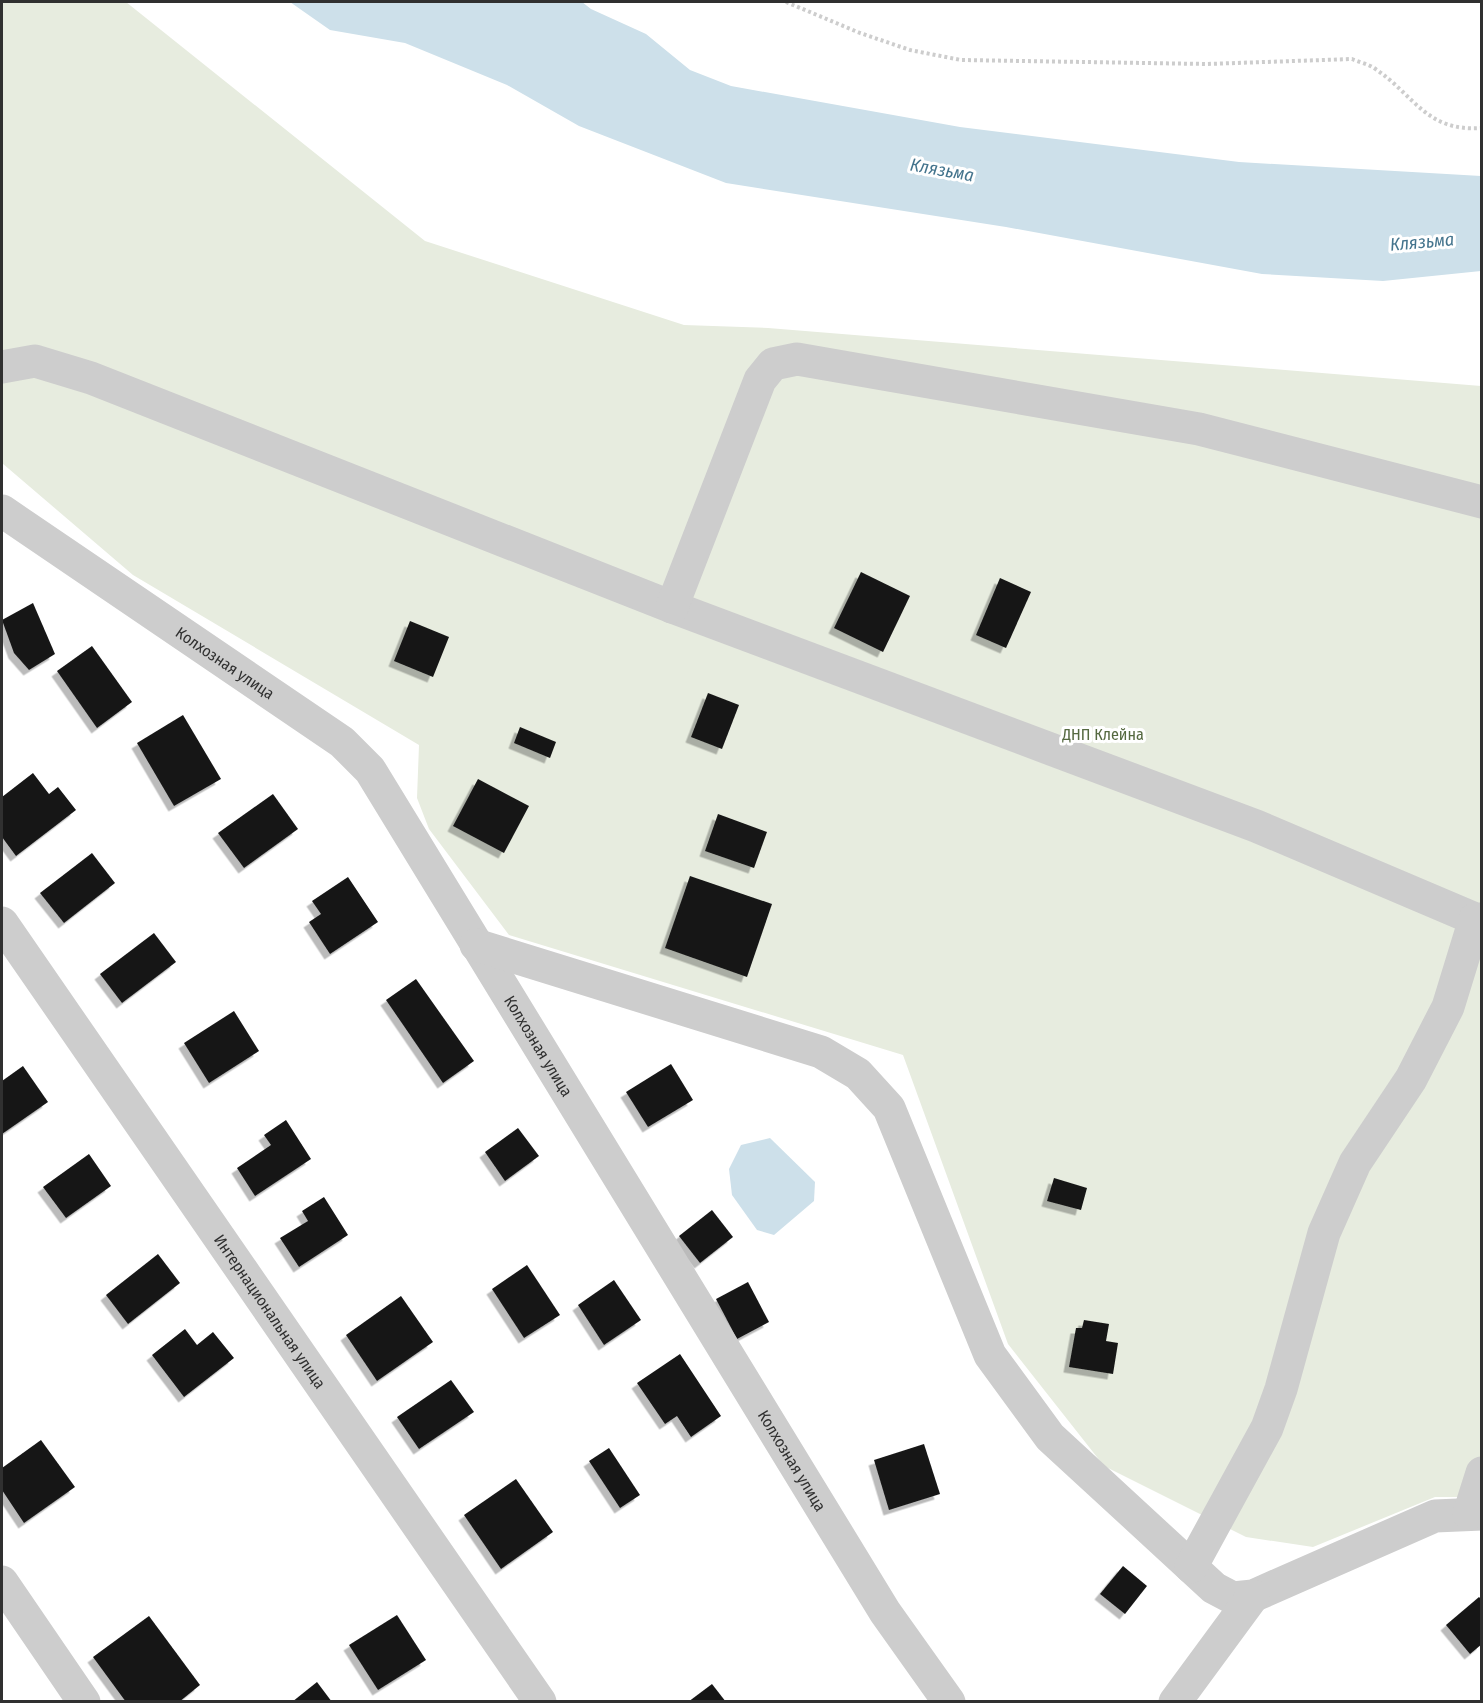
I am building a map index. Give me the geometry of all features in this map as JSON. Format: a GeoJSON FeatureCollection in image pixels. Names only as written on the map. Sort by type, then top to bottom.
{"type":"FeatureCollection","features":[{"type":"Feature","properties":{"kind":"street"},"geometry":{"type":"LineString","coordinates":[[672,607],[760,380],[773,364],[797,359],[1199,429],[1482,502]]}},
{"type":"Feature","properties":{"kind":"street"},"geometry":{"type":"LineString","coordinates":[[2,367],[35,361],[91,378],[672,607],[1256,826],[1478,919],[1448,1007],[1411,1079],[1354,1164],[1324,1233],[1268,1428],[1191,1566]]}},
{"type":"Feature","properties":{"kind":"street","name":"Колхозная улица"},"geometry":{"type":"LineString","coordinates":[[2,511],[342,742],[370,770],[885,1612],[949,1701]]}},
{"type":"Feature","properties":{"kind":"street","name":"Интернациональная улица"},"geometry":{"type":"LineString","coordinates":[[2,923],[540,1701]]}},
{"type":"Feature","properties":{"kind":"street"},"geometry":{"type":"LineString","coordinates":[[476,945],[821,1052],[858,1074],[889,1108],[990,1355],[1050,1437],[1214,1588],[1233,1598],[1253,1596],[1435,1516],[1475,1514],[1482,1473]]}},
{"type":"Feature","properties":{"kind":"street"},"geometry":{"type":"LineString","coordinates":[[2,1582],[84,1701]]}},
{"type":"Feature","properties":{"kind":"street"},"geometry":{"type":"LineString","coordinates":[[1175,1701],[1253,1596]]}},
{"type":"Feature","properties":{"kind":"path"},"geometry":{"type":"LineString","coordinates":[[786,2],[900,46],[961,60],[1207,64],[1352,58],[1374,68],[1432,119],[1450,127],[1482,128]]}},
{"type":"Feature","properties":{"kind":"green space","name":"ДНП Клейна"},"geometry":{"type":"Polygon","coordinates":[[[2,2],[126,2],[425,241],[684,325],[768,328],[1481,386],[1481,1497],[1435,1497],[1313,1547],[1246,1537],[1104,1466],[1008,1344],[903,1055],[509,935],[429,829],[417,798],[419,745],[133,575],[2,463],[2,2]]]}},
{"type":"Feature","properties":{"kind":"water","name":"Клязьма"},"geometry":{"type":"Polygon","coordinates":[[[290,2],[582,2],[591,9],[646,34],[690,70],[731,86],[960,127],[1239,162],[1481,176],[1481,271],[1383,281],[1262,274],[1006,227],[726,183],[579,126],[507,85],[405,43],[330,30],[290,2]]]}},
{"type":"Feature","properties":{"kind":"water"},"geometry":{"type":"Polygon","coordinates":[[[770,1138],[815,1182],[814,1201],[774,1235],[757,1230],[732,1195],[729,1169],[741,1145],[770,1138]]]}},
{"type":"Feature","properties":{"kind":"building"},"geometry":{"type":"Polygon","coordinates":[[[861,572],[910,596],[883,652],[834,628],[861,572]]]}},
{"type":"Feature","properties":{"kind":"building"},"geometry":{"type":"Polygon","coordinates":[[[1000,578],[1031,592],[1006,648],[976,635],[1000,578]]]}},
{"type":"Feature","properties":{"kind":"building"},"geometry":{"type":"Polygon","coordinates":[[[33,603],[55,654],[29,670],[14,653],[2,620],[33,603]]]}},
{"type":"Feature","properties":{"kind":"building"},"geometry":{"type":"Polygon","coordinates":[[[410,621],[449,637],[433,677],[394,661],[410,621]]]}},
{"type":"Feature","properties":{"kind":"building"},"geometry":{"type":"Polygon","coordinates":[[[92,646],[132,702],[97,728],[57,671],[92,646]]]}},
{"type":"Feature","properties":{"kind":"building"},"geometry":{"type":"Polygon","coordinates":[[[708,693],[739,705],[722,749],[691,737],[708,693]]]}},
{"type":"Feature","properties":{"kind":"building"},"geometry":{"type":"Polygon","coordinates":[[[183,715],[221,779],[174,806],[137,743],[183,715]]]}},
{"type":"Feature","properties":{"kind":"building"},"geometry":{"type":"Polygon","coordinates":[[[520,727],[556,742],[550,758],[514,743],[520,727]]]}},
{"type":"Feature","properties":{"kind":"building"},"geometry":{"type":"Polygon","coordinates":[[[33,773],[49,794],[58,787],[76,810],[16,856],[2,837],[2,797],[33,773]]]}},
{"type":"Feature","properties":{"kind":"building"},"geometry":{"type":"Polygon","coordinates":[[[478,779],[529,806],[504,853],[453,826],[478,779]]]}},
{"type":"Feature","properties":{"kind":"building"},"geometry":{"type":"Polygon","coordinates":[[[273,794],[298,829],[244,868],[218,833],[273,794]]]}},
{"type":"Feature","properties":{"kind":"building"},"geometry":{"type":"Polygon","coordinates":[[[718,814],[767,832],[754,868],[705,851],[718,814]]]}},
{"type":"Feature","properties":{"kind":"building"},"geometry":{"type":"Polygon","coordinates":[[[92,853],[115,883],[64,923],[40,893],[92,853]]]}},
{"type":"Feature","properties":{"kind":"building"},"geometry":{"type":"Polygon","coordinates":[[[690,876],[772,904],[747,977],[665,948],[690,876]]]}},
{"type":"Feature","properties":{"kind":"building"},"geometry":{"type":"Polygon","coordinates":[[[348,877],[378,922],[330,954],[309,922],[321,914],[312,901],[348,877]]]}},
{"type":"Feature","properties":{"kind":"building"},"geometry":{"type":"Polygon","coordinates":[[[154,933],[176,962],[122,1003],[100,974],[154,933]]]}},
{"type":"Feature","properties":{"kind":"building"},"geometry":{"type":"Polygon","coordinates":[[[416,979],[474,1061],[443,1083],[386,1000],[416,979]]]}},
{"type":"Feature","properties":{"kind":"building"},"geometry":{"type":"Polygon","coordinates":[[[234,1011],[259,1051],[209,1083],[184,1043],[234,1011]]]}},
{"type":"Feature","properties":{"kind":"building"},"geometry":{"type":"Polygon","coordinates":[[[671,1064],[693,1100],[648,1127],[626,1092],[671,1064]]]}},
{"type":"Feature","properties":{"kind":"building"},"geometry":{"type":"Polygon","coordinates":[[[23,1066],[48,1102],[2,1134],[2,1081],[23,1066]]]}},
{"type":"Feature","properties":{"kind":"building"},"geometry":{"type":"Polygon","coordinates":[[[286,1120],[311,1159],[255,1196],[237,1168],[271,1145],[264,1135],[286,1120]]]}},
{"type":"Feature","properties":{"kind":"building"},"geometry":{"type":"Polygon","coordinates":[[[518,1128],[539,1156],[505,1181],[485,1152],[518,1128]]]}},
{"type":"Feature","properties":{"kind":"building"},"geometry":{"type":"Polygon","coordinates":[[[89,1154],[111,1186],[66,1218],[43,1187],[89,1154]]]}},
{"type":"Feature","properties":{"kind":"building"},"geometry":{"type":"Polygon","coordinates":[[[1054,1178],[1087,1188],[1081,1210],[1047,1201],[1054,1178]]]}},
{"type":"Feature","properties":{"kind":"building"},"geometry":{"type":"Polygon","coordinates":[[[324,1197],[348,1235],[299,1267],[280,1238],[308,1221],[302,1211],[324,1197]]]}},
{"type":"Feature","properties":{"kind":"building"},"geometry":{"type":"Polygon","coordinates":[[[712,1210],[733,1237],[700,1263],[679,1236],[712,1210]]]}},
{"type":"Feature","properties":{"kind":"building"},"geometry":{"type":"Polygon","coordinates":[[[158,1254],[180,1283],[128,1324],[106,1295],[158,1254]]]}},
{"type":"Feature","properties":{"kind":"building"},"geometry":{"type":"Polygon","coordinates":[[[527,1265],[560,1315],[524,1338],[492,1289],[527,1265]]]}},
{"type":"Feature","properties":{"kind":"building"},"geometry":{"type":"Polygon","coordinates":[[[614,1280],[641,1320],[604,1345],[578,1305],[614,1280]]]}},
{"type":"Feature","properties":{"kind":"building"},"geometry":{"type":"Polygon","coordinates":[[[748,1282],[769,1322],[737,1339],[716,1299],[748,1282]]]}},
{"type":"Feature","properties":{"kind":"building"},"geometry":{"type":"Polygon","coordinates":[[[401,1296],[433,1342],[377,1381],[346,1335],[401,1296]]]}},
{"type":"Feature","properties":{"kind":"building"},"geometry":{"type":"Polygon","coordinates":[[[1084,1320],[1109,1324],[1106,1341],[1118,1343],[1113,1374],[1069,1367],[1076,1328],[1082,1328],[1084,1320]]]}},
{"type":"Feature","properties":{"kind":"building"},"geometry":{"type":"Polygon","coordinates":[[[185,1329],[197,1345],[213,1332],[234,1358],[184,1397],[152,1355],[185,1329]]]}},
{"type":"Feature","properties":{"kind":"building"},"geometry":{"type":"Polygon","coordinates":[[[680,1354],[721,1416],[691,1437],[677,1416],[665,1424],[637,1383],[680,1354]]]}},
{"type":"Feature","properties":{"kind":"building"},"geometry":{"type":"Polygon","coordinates":[[[451,1380],[474,1412],[419,1449],[397,1417],[451,1380]]]}},
{"type":"Feature","properties":{"kind":"building"},"geometry":{"type":"Polygon","coordinates":[[[41,1440],[75,1487],[24,1523],[2,1490],[2,1468],[41,1440]]]}},
{"type":"Feature","properties":{"kind":"building"},"geometry":{"type":"Polygon","coordinates":[[[924,1444],[940,1494],[889,1510],[874,1460],[924,1444]]]}},
{"type":"Feature","properties":{"kind":"building"},"geometry":{"type":"Polygon","coordinates":[[[609,1448],[640,1495],[620,1508],[589,1461],[609,1448]]]}},
{"type":"Feature","properties":{"kind":"building"},"geometry":{"type":"Polygon","coordinates":[[[516,1479],[553,1532],[501,1569],[464,1515],[516,1479]]]}},
{"type":"Feature","properties":{"kind":"building"},"geometry":{"type":"Polygon","coordinates":[[[1123,1566],[1147,1586],[1125,1614],[1100,1594],[1123,1566]]]}},
{"type":"Feature","properties":{"kind":"building"},"geometry":{"type":"Polygon","coordinates":[[[1479,1597],[1482,1600],[1482,1644],[1470,1654],[1446,1625],[1479,1597]]]}},
{"type":"Feature","properties":{"kind":"building"},"geometry":{"type":"Polygon","coordinates":[[[397,1615],[426,1660],[378,1690],[349,1645],[397,1615]]]}},
{"type":"Feature","properties":{"kind":"building"},"geometry":{"type":"Polygon","coordinates":[[[149,1616],[200,1685],[179,1702],[126,1702],[93,1657],[149,1616]]]}},
{"type":"Feature","properties":{"kind":"building"},"geometry":{"type":"Polygon","coordinates":[[[317,1682],[332,1702],[292,1702],[317,1682]]]}},
{"type":"Feature","properties":{"kind":"building"},"geometry":{"type":"Polygon","coordinates":[[[712,1684],[726,1702],[688,1702],[712,1684]]]}}]}
